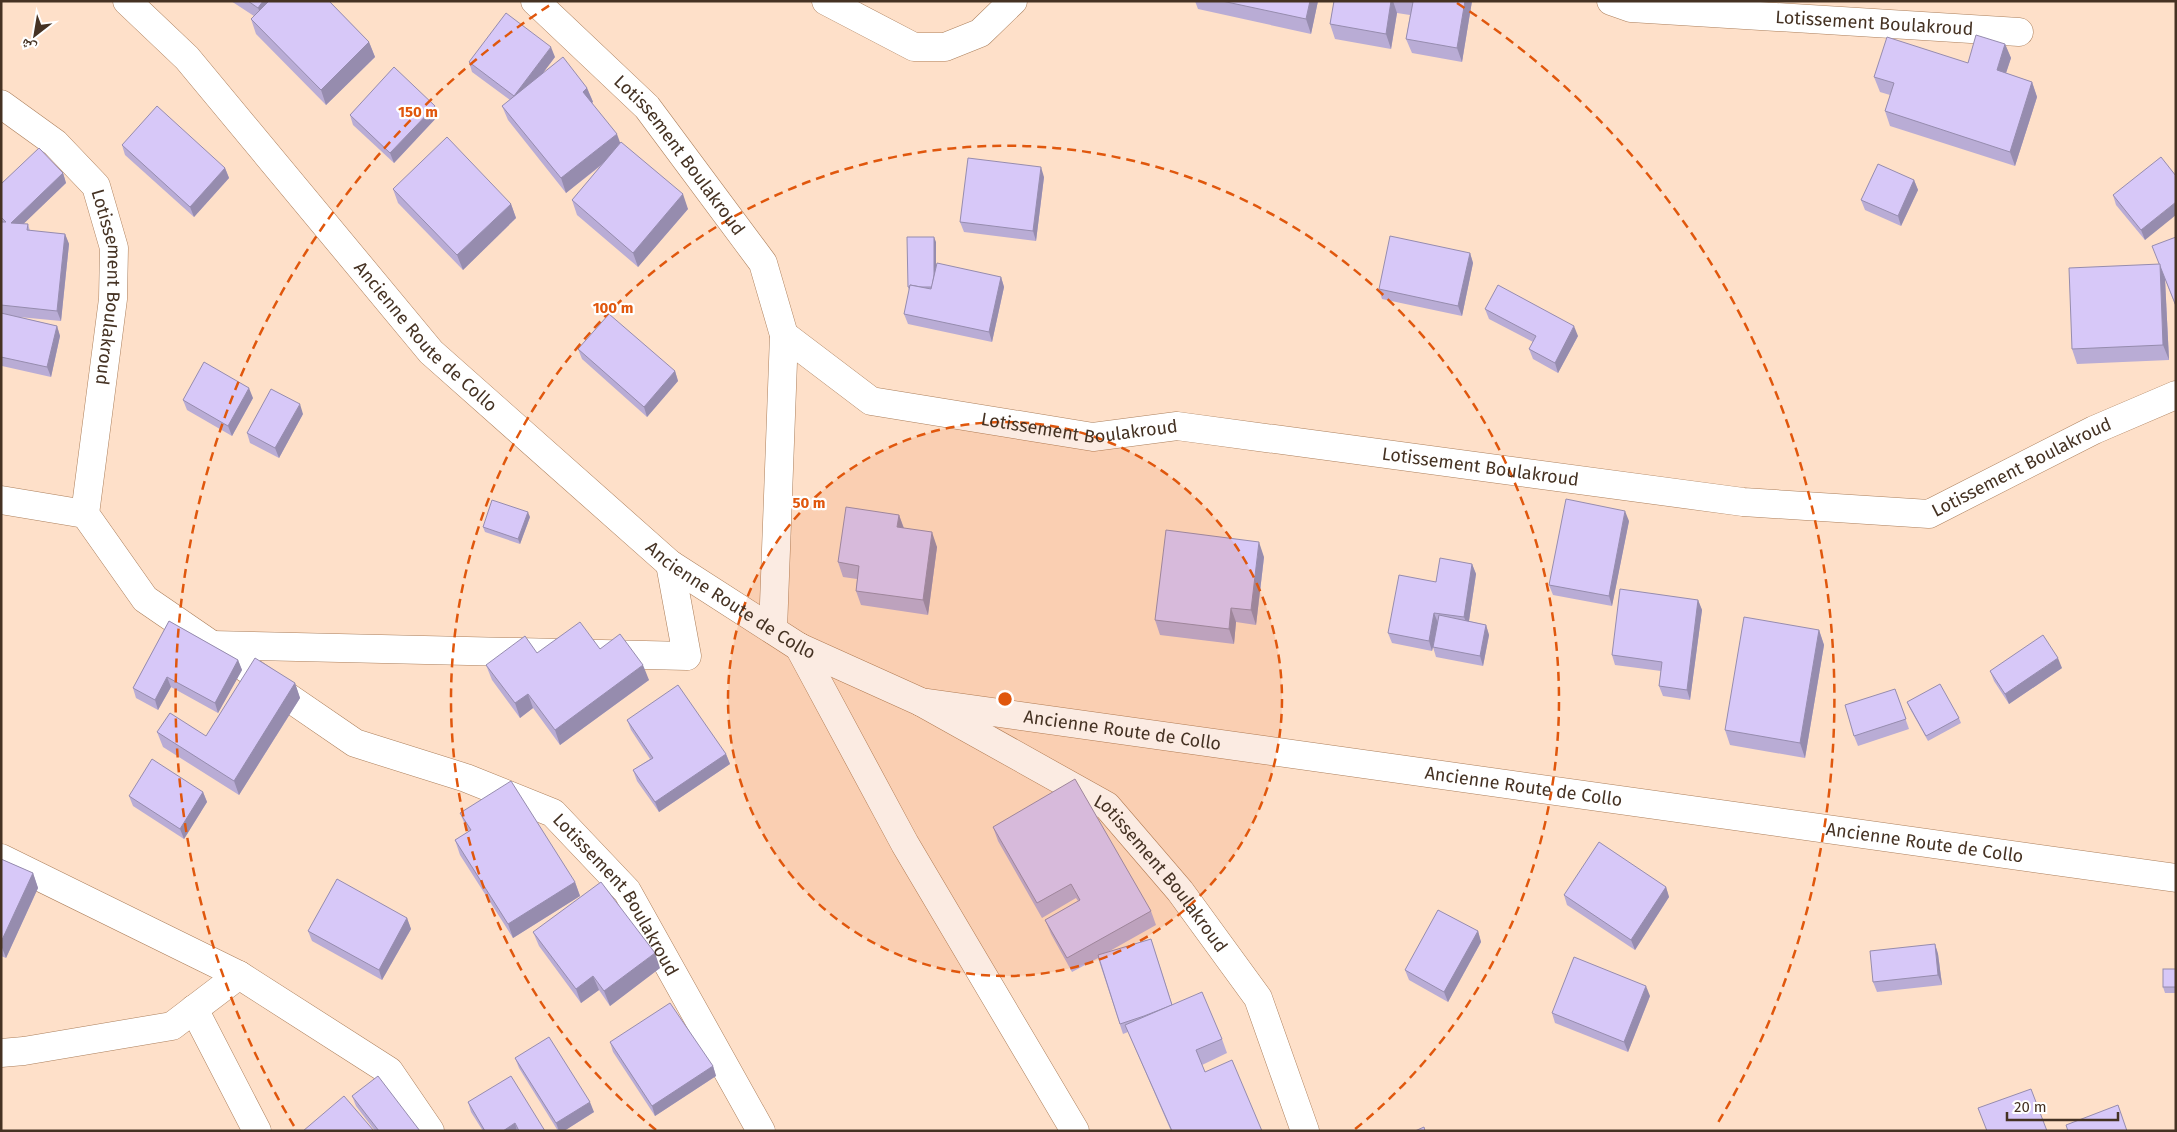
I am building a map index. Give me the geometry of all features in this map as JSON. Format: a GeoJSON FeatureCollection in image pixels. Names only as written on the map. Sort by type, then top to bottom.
{"type":"FeatureCollection","features":[{"type":"Feature","properties":{"kind":"street","name":"Ancienne Route de Collo"},"geometry":{"type":"LineString","coordinates":[[127,1],[187,58],[431,352],[670,564],[799,647],[921,702],[2176,878]]}},
{"type":"Feature","properties":{"kind":"street","name":"Lotissement Boulakroud"},"geometry":{"type":"LineString","coordinates":[[535,1],[646,108],[763,263],[784,335],[773,630]]}},
{"type":"Feature","properties":{"kind":"street"},"geometry":{"type":"LineString","coordinates":[[826,1],[914,47],[945,48],[980,33],[1013,1]]}},
{"type":"Feature","properties":{"kind":"street","name":"Lotissement Boulakroud"},"geometry":{"type":"LineString","coordinates":[[1611,1],[1631,8],[2020,32]]}},
{"type":"Feature","properties":{"kind":"street","name":"Lotissement Boulakroud"},"geometry":{"type":"LineString","coordinates":[[1,104],[55,142],[96,186],[114,248],[113,299],[85,514],[145,599],[355,743],[466,778],[553,813],[627,891],[761,1131]]}},
{"type":"Feature","properties":{"kind":"street","name":"Lotissement Boulakroud"},"geometry":{"type":"LineString","coordinates":[[784,335],[872,401],[1093,437],[1177,426],[1743,502],[1929,514],[2094,430],[2176,395]]}},
{"type":"Feature","properties":{"kind":"street"},"geometry":{"type":"LineString","coordinates":[[1,500],[85,514]]}},
{"type":"Feature","properties":{"kind":"street"},"geometry":{"type":"LineString","coordinates":[[212,645],[687,656],[670,564]]}},
{"type":"Feature","properties":{"kind":"street"},"geometry":{"type":"LineString","coordinates":[[799,647],[905,844],[1075,1131]]}},
{"type":"Feature","properties":{"kind":"street","name":"Lotissement Boulakroud"},"geometry":{"type":"LineString","coordinates":[[921,702],[1107,806],[1180,891],[1258,998],[1305,1131]]}},
{"type":"Feature","properties":{"kind":"street"},"geometry":{"type":"LineString","coordinates":[[1,858],[239,975],[389,1071],[430,1131]]}},
{"type":"Feature","properties":{"kind":"street"},"geometry":{"type":"LineString","coordinates":[[1,1053],[24,1051],[172,1026],[239,975]]}},
{"type":"Feature","properties":{"kind":"street"},"geometry":{"type":"LineString","coordinates":[[194,1009],[256,1131]]}},
{"type":"Feature","properties":{"kind":"building"},"geometry":{"type":"Polygon","coordinates":[[[248,1],[263,1],[258,8],[248,1]]]}},
{"type":"Feature","properties":{"kind":"building"},"geometry":{"type":"Polygon","coordinates":[[[269,1],[329,1],[369,42],[321,90],[251,19],[269,1]]]}},
{"type":"Feature","properties":{"kind":"building"},"geometry":{"type":"Polygon","coordinates":[[[1222,1],[1310,1],[1306,19],[1222,1]]]}},
{"type":"Feature","properties":{"kind":"building"},"geometry":{"type":"Polygon","coordinates":[[[1334,1],[1391,1],[1386,34],[1330,24],[1334,1]]]}},
{"type":"Feature","properties":{"kind":"building"},"geometry":{"type":"Polygon","coordinates":[[[1406,1],[1465,1],[1457,48],[1406,39],[1413,2],[1406,1]]]}},
{"type":"Feature","properties":{"kind":"building"},"geometry":{"type":"Polygon","coordinates":[[[506,13],[551,47],[514,96],[469,62],[506,13]]]}},
{"type":"Feature","properties":{"kind":"building"},"geometry":{"type":"Polygon","coordinates":[[[1976,35],[2005,44],[1997,70],[2032,82],[2010,152],[1885,111],[1894,83],[1874,77],[1887,37],[1968,63],[1976,35]]]}},
{"type":"Feature","properties":{"kind":"building"},"geometry":{"type":"Polygon","coordinates":[[[563,57],[587,88],[583,92],[617,134],[561,178],[502,106],[563,57]]]}},
{"type":"Feature","properties":{"kind":"building"},"geometry":{"type":"Polygon","coordinates":[[[394,67],[435,106],[390,153],[350,115],[394,67]]]}},
{"type":"Feature","properties":{"kind":"building"},"geometry":{"type":"Polygon","coordinates":[[[157,106],[225,168],[190,207],[122,145],[157,106]]]}},
{"type":"Feature","properties":{"kind":"building"},"geometry":{"type":"Polygon","coordinates":[[[447,137],[511,204],[457,255],[393,189],[447,137]]]}},
{"type":"Feature","properties":{"kind":"building"},"geometry":{"type":"Polygon","coordinates":[[[621,142],[683,194],[633,253],[572,200],[621,142]]]}},
{"type":"Feature","properties":{"kind":"building"},"geometry":{"type":"Polygon","coordinates":[[[39,148],[63,173],[11,223],[28,224],[27,230],[65,234],[57,311],[1,305],[1,222],[6,222],[1,217],[1,184],[39,148]]]}},
{"type":"Feature","properties":{"kind":"building"},"geometry":{"type":"Polygon","coordinates":[[[2161,157],[2176,176],[2176,202],[2141,230],[2113,195],[2161,157]]]}},
{"type":"Feature","properties":{"kind":"building"},"geometry":{"type":"Polygon","coordinates":[[[968,158],[1041,167],[1033,231],[960,222],[968,158]]]}},
{"type":"Feature","properties":{"kind":"building"},"geometry":{"type":"Polygon","coordinates":[[[1878,164],[1914,180],[1898,216],[1861,200],[1878,164]]]}},
{"type":"Feature","properties":{"kind":"building"},"geometry":{"type":"Polygon","coordinates":[[[1390,236],[1470,253],[1458,306],[1379,289],[1390,236]]]}},
{"type":"Feature","properties":{"kind":"building"},"geometry":{"type":"Polygon","coordinates":[[[907,237],[934,237],[934,275],[932,287],[910,285],[908,287],[907,237]]]}},
{"type":"Feature","properties":{"kind":"building"},"geometry":{"type":"Polygon","coordinates":[[[2176,237],[2176,306],[2152,246],[2176,237]]]}},
{"type":"Feature","properties":{"kind":"building"},"geometry":{"type":"Polygon","coordinates":[[[937,263],[1001,277],[989,332],[904,314],[910,285],[931,289],[937,263]]]}},
{"type":"Feature","properties":{"kind":"building"},"geometry":{"type":"Polygon","coordinates":[[[2160,264],[2163,345],[2072,349],[2069,268],[2160,264]]]}},
{"type":"Feature","properties":{"kind":"building"},"geometry":{"type":"Polygon","coordinates":[[[1498,285],[1574,326],[1555,363],[1529,349],[1536,336],[1485,309],[1498,285]]]}},
{"type":"Feature","properties":{"kind":"building"},"geometry":{"type":"Polygon","coordinates":[[[1,313],[57,326],[47,367],[1,357],[1,313]]]}},
{"type":"Feature","properties":{"kind":"building"},"geometry":{"type":"Polygon","coordinates":[[[609,314],[675,371],[644,407],[578,349],[609,314]]]}},
{"type":"Feature","properties":{"kind":"building"},"geometry":{"type":"Polygon","coordinates":[[[204,362],[249,388],[228,426],[183,400],[204,362]]]}},
{"type":"Feature","properties":{"kind":"building"},"geometry":{"type":"Polygon","coordinates":[[[271,389],[300,404],[275,448],[247,433],[271,389]]]}},
{"type":"Feature","properties":{"kind":"building"},"geometry":{"type":"Polygon","coordinates":[[[1566,499],[1625,511],[1609,596],[1549,585],[1566,499]]]}},
{"type":"Feature","properties":{"kind":"building"},"geometry":{"type":"Polygon","coordinates":[[[492,500],[528,512],[518,539],[483,527],[492,500]]]}},
{"type":"Feature","properties":{"kind":"building"},"geometry":{"type":"Polygon","coordinates":[[[846,507],[899,515],[897,527],[932,532],[923,600],[856,591],[859,566],[838,562],[846,507]]]}},
{"type":"Feature","properties":{"kind":"building"},"geometry":{"type":"Polygon","coordinates":[[[1166,530],[1259,542],[1251,610],[1231,608],[1229,629],[1155,620],[1166,530]]]}},
{"type":"Feature","properties":{"kind":"building"},"geometry":{"type":"Polygon","coordinates":[[[1440,558],[1472,564],[1464,617],[1434,613],[1429,641],[1388,633],[1399,575],[1436,582],[1440,558]]]}},
{"type":"Feature","properties":{"kind":"building"},"geometry":{"type":"Polygon","coordinates":[[[1620,589],[1698,600],[1687,690],[1659,686],[1662,662],[1612,655],[1620,589]]]}},
{"type":"Feature","properties":{"kind":"building"},"geometry":{"type":"Polygon","coordinates":[[[1439,615],[1486,625],[1480,656],[1433,647],[1439,615]]]}},
{"type":"Feature","properties":{"kind":"building"},"geometry":{"type":"Polygon","coordinates":[[[1744,617],[1819,630],[1800,743],[1725,730],[1744,617]]]}},
{"type":"Feature","properties":{"kind":"building"},"geometry":{"type":"Polygon","coordinates":[[[169,621],[238,660],[215,703],[167,677],[155,700],[133,688],[169,621]]]}},
{"type":"Feature","properties":{"kind":"building"},"geometry":{"type":"Polygon","coordinates":[[[580,622],[600,649],[620,634],[643,665],[555,730],[528,694],[515,703],[486,665],[525,636],[537,653],[580,622]]]}},
{"type":"Feature","properties":{"kind":"building"},"geometry":{"type":"Polygon","coordinates":[[[2043,635],[2058,658],[2005,694],[1990,671],[2043,635]]]}},
{"type":"Feature","properties":{"kind":"building"},"geometry":{"type":"Polygon","coordinates":[[[255,658],[295,683],[234,781],[157,732],[170,713],[206,736],[255,658]]]}},
{"type":"Feature","properties":{"kind":"building"},"geometry":{"type":"Polygon","coordinates":[[[1940,684],[1959,718],[1926,736],[1907,702],[1940,684]]]}},
{"type":"Feature","properties":{"kind":"building"},"geometry":{"type":"Polygon","coordinates":[[[678,685],[726,754],[655,802],[633,770],[653,758],[627,720],[678,685]]]}},
{"type":"Feature","properties":{"kind":"building"},"geometry":{"type":"Polygon","coordinates":[[[1895,689],[1906,719],[1854,736],[1845,705],[1895,689]]]}},
{"type":"Feature","properties":{"kind":"building"},"geometry":{"type":"Polygon","coordinates":[[[152,759],[203,792],[180,829],[129,796],[152,759]]]}},
{"type":"Feature","properties":{"kind":"building"},"geometry":{"type":"Polygon","coordinates":[[[1075,779],[1151,911],[1067,958],[1045,920],[1080,900],[1071,884],[1037,903],[993,827],[1075,779]]]}},
{"type":"Feature","properties":{"kind":"building"},"geometry":{"type":"Polygon","coordinates":[[[511,781],[575,882],[508,924],[455,840],[471,830],[460,813],[511,781]]]}},
{"type":"Feature","properties":{"kind":"building"},"geometry":{"type":"Polygon","coordinates":[[[1599,842],[1666,887],[1631,940],[1564,895],[1599,842]]]}},
{"type":"Feature","properties":{"kind":"building"},"geometry":{"type":"Polygon","coordinates":[[[1,859],[33,873],[1,942],[1,859]]]}},
{"type":"Feature","properties":{"kind":"building"},"geometry":{"type":"Polygon","coordinates":[[[337,879],[407,918],[379,970],[308,931],[337,879]]]}},
{"type":"Feature","properties":{"kind":"building"},"geometry":{"type":"Polygon","coordinates":[[[601,882],[655,953],[604,991],[593,976],[576,989],[533,932],[601,882]]]}},
{"type":"Feature","properties":{"kind":"building"},"geometry":{"type":"Polygon","coordinates":[[[1438,910],[1478,931],[1444,992],[1405,970],[1438,910]]]}},
{"type":"Feature","properties":{"kind":"building"},"geometry":{"type":"Polygon","coordinates":[[[1151,939],[1172,1005],[1120,1024],[1098,955],[1151,939]]]}},
{"type":"Feature","properties":{"kind":"building"},"geometry":{"type":"Polygon","coordinates":[[[1935,944],[1938,975],[1873,982],[1870,951],[1935,944]]]}},
{"type":"Feature","properties":{"kind":"building"},"geometry":{"type":"Polygon","coordinates":[[[1574,957],[1646,986],[1624,1042],[1552,1013],[1574,957]]]}},
{"type":"Feature","properties":{"kind":"building"},"geometry":{"type":"Polygon","coordinates":[[[2163,969],[2176,969],[2176,987],[2163,987],[2163,969]]]}},
{"type":"Feature","properties":{"kind":"building"},"geometry":{"type":"Polygon","coordinates":[[[1202,992],[1222,1039],[1196,1050],[1205,1072],[1232,1060],[1262,1131],[1172,1131],[1125,1025],[1202,992]]]}},
{"type":"Feature","properties":{"kind":"building"},"geometry":{"type":"Polygon","coordinates":[[[670,1003],[713,1066],[652,1106],[610,1042],[670,1003]]]}},
{"type":"Feature","properties":{"kind":"building"},"geometry":{"type":"Polygon","coordinates":[[[549,1037],[590,1102],[556,1123],[515,1058],[549,1037]]]}},
{"type":"Feature","properties":{"kind":"building"},"geometry":{"type":"Polygon","coordinates":[[[378,1076],[420,1131],[379,1131],[352,1096],[378,1076]]]}},
{"type":"Feature","properties":{"kind":"building"},"geometry":{"type":"Polygon","coordinates":[[[511,1076],[545,1131],[519,1131],[515,1123],[503,1131],[485,1131],[468,1102],[511,1076]]]}},
{"type":"Feature","properties":{"kind":"building"},"geometry":{"type":"Polygon","coordinates":[[[2031,1089],[2047,1131],[1987,1131],[1978,1108],[2031,1089]]]}},
{"type":"Feature","properties":{"kind":"building"},"geometry":{"type":"Polygon","coordinates":[[[344,1096],[374,1131],[303,1131],[344,1096]]]}},
{"type":"Feature","properties":{"kind":"building"},"geometry":{"type":"Polygon","coordinates":[[[2118,1105],[2127,1131],[2068,1131],[2066,1125],[2118,1105]]]}},
{"type":"Feature","properties":{"kind":"building"},"geometry":{"type":"Polygon","coordinates":[[[1424,1127],[1425,1131],[1415,1131],[1424,1127]]]}}]}
